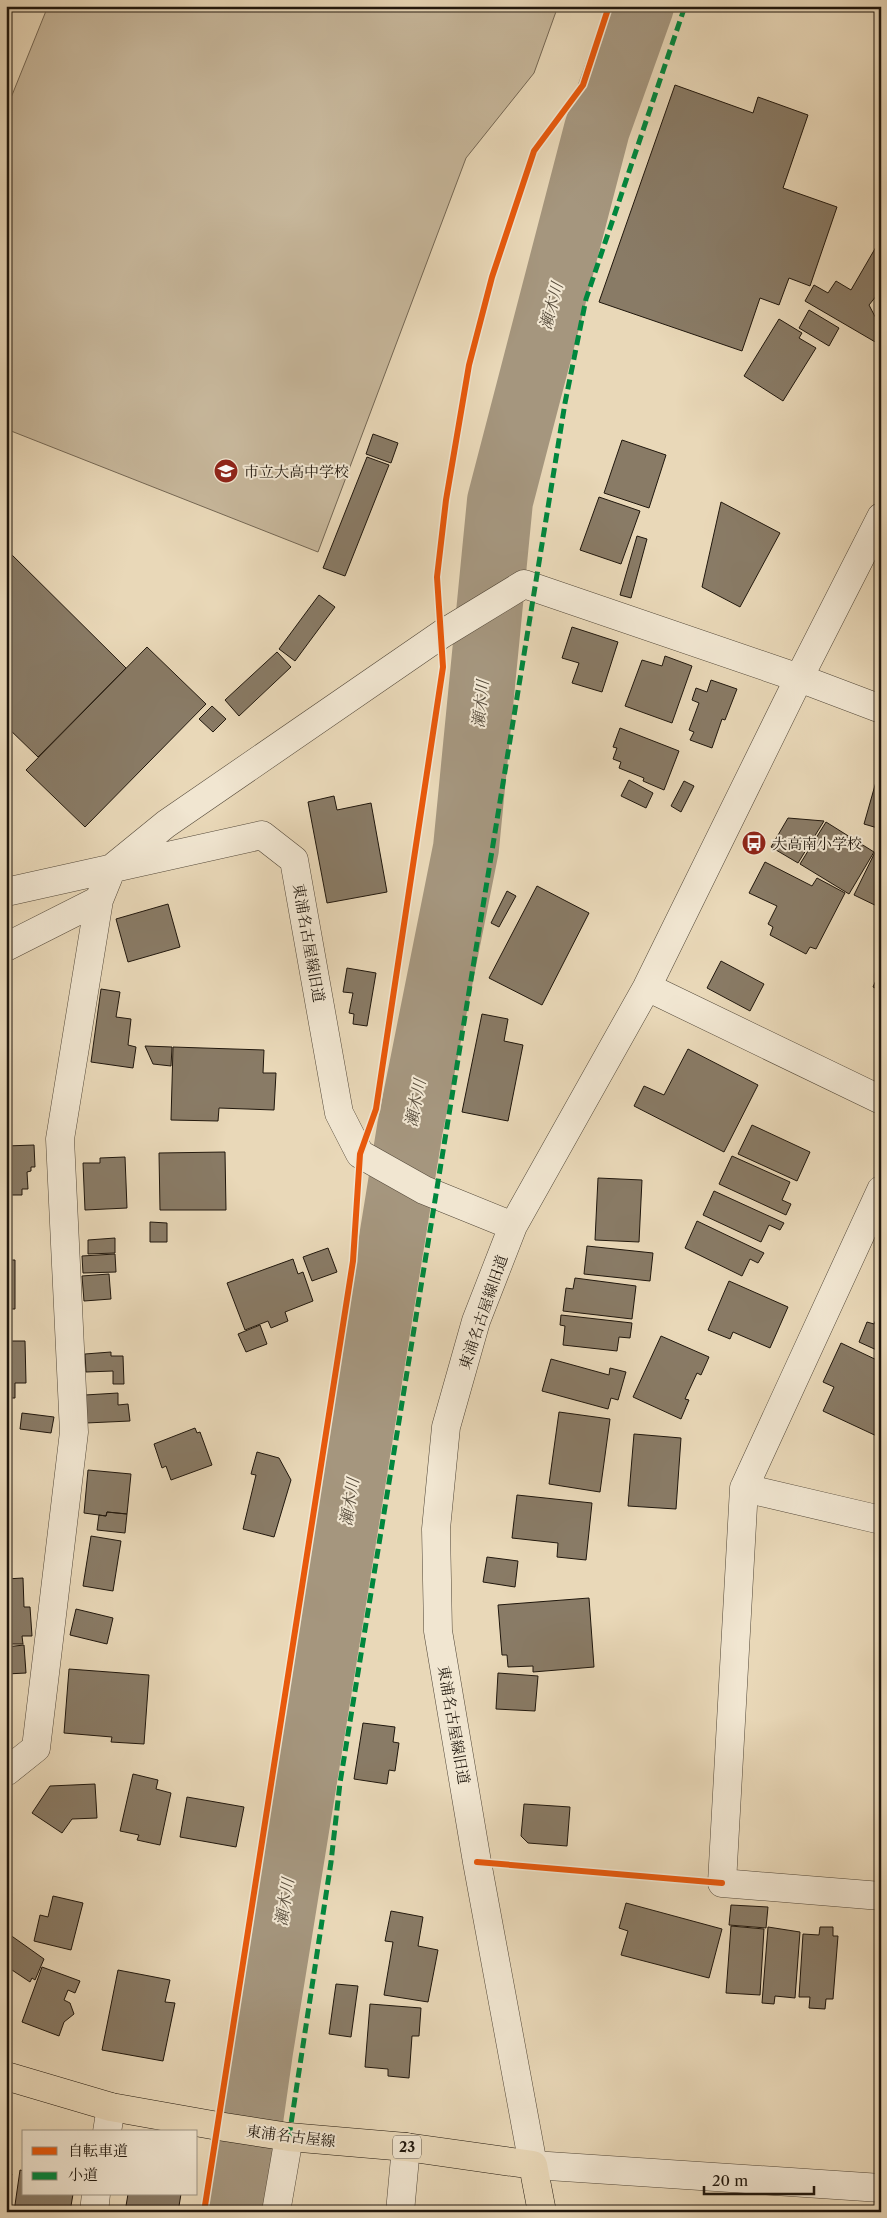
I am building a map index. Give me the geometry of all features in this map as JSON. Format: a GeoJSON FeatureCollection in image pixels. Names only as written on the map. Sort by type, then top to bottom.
{"type":"FeatureCollection","features":[{"type":"Feature","properties":{"kind":"main road","name":"東浦名古屋線"},"geometry":{"type":"LineString","coordinates":[[6,2076],[109,2119],[223,2126],[284,2137],[406,2147],[534,2164]]}},
{"type":"Feature","properties":{"kind":"main road"},"geometry":{"type":"LineString","coordinates":[[534,2164],[542,2212]]}},
{"type":"Feature","properties":{"kind":"street","name":"東浦名古屋線旧道"},"geometry":{"type":"LineString","coordinates":[[534,2164],[477,1862],[438,1631],[436,1529],[446,1427],[476,1321],[513,1226],[647,987],[799,678],[881,517]]}},
{"type":"Feature","properties":{"kind":"street"},"geometry":{"type":"LineString","coordinates":[[6,1772],[36,1748],[74,1432],[60,1140],[99,900],[112,868],[166,824],[451,629],[524,584],[799,678],[881,709]]}},
{"type":"Feature","properties":{"kind":"street","name":"東浦名古屋線旧道"},"geometry":{"type":"LineString","coordinates":[[6,892],[262,834],[294,860],[339,1113],[364,1157]]}},
{"type":"Feature","properties":{"kind":"street"},"geometry":{"type":"LineString","coordinates":[[6,947],[99,900]]}},
{"type":"Feature","properties":{"kind":"street"},"geometry":{"type":"LineString","coordinates":[[647,987],[881,1100]]}},
{"type":"Feature","properties":{"kind":"street"},"geometry":{"type":"LineString","coordinates":[[364,1157],[424,1190],[513,1226]]}},
{"type":"Feature","properties":{"kind":"street"},"geometry":{"type":"LineString","coordinates":[[881,1190],[744,1488],[722,1883],[881,1896]]}},
{"type":"Feature","properties":{"kind":"street"},"geometry":{"type":"LineString","coordinates":[[744,1488],[881,1520]]}},
{"type":"Feature","properties":{"kind":"street"},"geometry":{"type":"LineString","coordinates":[[276,2212],[284,2137]]}},
{"type":"Feature","properties":{"kind":"street"},"geometry":{"type":"LineString","coordinates":[[400,2212],[406,2147]]}},
{"type":"Feature","properties":{"kind":"street"},"geometry":{"type":"LineString","coordinates":[[534,2164],[881,2188]]}},
{"type":"Feature","properties":{"kind":"street"},"geometry":{"type":"LineString","coordinates":[[94,2212],[96,2196]]}},
{"type":"Feature","properties":{"kind":"path"},"geometry":{"type":"LineString","coordinates":[[204,2212],[223,2126],[352,1261],[364,1157],[376,1109],[443,667],[451,629],[436,577],[446,500],[469,365],[492,277],[534,151],[583,85],[608,6]]}},
{"type":"Feature","properties":{"kind":"path"},"geometry":{"type":"LineString","coordinates":[[477,1862],[722,1883]]}},
{"type":"Feature","properties":{"kind":"shaded area"},"geometry":{"type":"Polygon","coordinates":[[[48,6],[558,6],[534,73],[466,158],[318,552],[6,429],[6,110],[48,6]]]}},
{"type":"Feature","properties":{"kind":"building"},"geometry":{"type":"Polygon","coordinates":[[[675,85],[753,113],[758,97],[808,115],[783,188],[837,207],[810,286],[789,278],[779,305],[760,298],[742,351],[599,302],[675,85]]]}},
{"type":"Feature","properties":{"kind":"building"},"geometry":{"type":"Polygon","coordinates":[[[876,247],[881,250],[881,290],[869,305],[881,328],[881,335],[877,343],[805,301],[814,285],[828,293],[836,281],[851,290],[876,247]]]}},
{"type":"Feature","properties":{"kind":"building"},"geometry":{"type":"Polygon","coordinates":[[[809,310],[839,328],[829,346],[799,328],[809,310]]]}},
{"type":"Feature","properties":{"kind":"building"},"geometry":{"type":"Polygon","coordinates":[[[779,319],[802,333],[799,338],[816,348],[783,401],[744,376],[779,319]]]}},
{"type":"Feature","properties":{"kind":"building"},"geometry":{"type":"Polygon","coordinates":[[[373,434],[398,443],[391,463],[366,454],[373,434]]]}},
{"type":"Feature","properties":{"kind":"building"},"geometry":{"type":"Polygon","coordinates":[[[622,440],[666,455],[649,508],[604,493],[622,440]]]}},
{"type":"Feature","properties":{"kind":"building"},"geometry":{"type":"Polygon","coordinates":[[[367,457],[389,465],[345,576],[323,568],[367,457]]]}},
{"type":"Feature","properties":{"kind":"building"},"geometry":{"type":"Polygon","coordinates":[[[599,497],[640,511],[621,564],[580,550],[599,497]]]}},
{"type":"Feature","properties":{"kind":"building"},"geometry":{"type":"Polygon","coordinates":[[[721,502],[780,533],[740,607],[702,587],[721,502]]]}},
{"type":"Feature","properties":{"kind":"building"},"geometry":{"type":"Polygon","coordinates":[[[637,536],[647,539],[631,598],[620,595],[637,536]]]}},
{"type":"Feature","properties":{"kind":"building"},"geometry":{"type":"Polygon","coordinates":[[[6,549],[126,668],[38,757],[6,726],[6,549]]]}},
{"type":"Feature","properties":{"kind":"building"},"geometry":{"type":"Polygon","coordinates":[[[319,595],[335,607],[295,661],[279,649],[319,595]]]}},
{"type":"Feature","properties":{"kind":"building"},"geometry":{"type":"Polygon","coordinates":[[[572,627],[618,642],[602,692],[572,683],[579,663],[562,658],[572,627]]]}},
{"type":"Feature","properties":{"kind":"building"},"geometry":{"type":"Polygon","coordinates":[[[147,647],[206,704],[85,827],[26,770],[147,647]]]}},
{"type":"Feature","properties":{"kind":"building"},"geometry":{"type":"Polygon","coordinates":[[[277,652],[291,667],[239,716],[225,700],[277,652]]]}},
{"type":"Feature","properties":{"kind":"building"},"geometry":{"type":"Polygon","coordinates":[[[665,656],[692,666],[672,723],[625,706],[642,660],[662,666],[665,656]]]}},
{"type":"Feature","properties":{"kind":"building"},"geometry":{"type":"Polygon","coordinates":[[[711,680],[737,689],[725,720],[722,719],[712,748],[690,740],[694,732],[689,730],[699,703],[692,700],[696,688],[707,692],[711,680]]]}},
{"type":"Feature","properties":{"kind":"building"},"geometry":{"type":"Polygon","coordinates":[[[212,706],[226,719],[213,732],[199,719],[212,706]]]}},
{"type":"Feature","properties":{"kind":"building"},"geometry":{"type":"Polygon","coordinates":[[[620,728],[679,751],[664,790],[643,781],[644,778],[619,768],[621,762],[613,759],[617,748],[613,747],[620,728]]]}},
{"type":"Feature","properties":{"kind":"building"},"geometry":{"type":"Polygon","coordinates":[[[881,764],[881,829],[864,824],[881,764]]]}},
{"type":"Feature","properties":{"kind":"building"},"geometry":{"type":"Polygon","coordinates":[[[629,780],[653,793],[646,808],[621,796],[629,780]]]}},
{"type":"Feature","properties":{"kind":"building"},"geometry":{"type":"Polygon","coordinates":[[[684,781],[694,786],[681,812],[671,806],[684,781]]]}},
{"type":"Feature","properties":{"kind":"building"},"geometry":{"type":"Polygon","coordinates":[[[334,796],[337,810],[371,803],[387,892],[327,903],[308,802],[334,796]]]}},
{"type":"Feature","properties":{"kind":"building"},"geometry":{"type":"Polygon","coordinates":[[[788,818],[824,821],[798,863],[771,847],[788,818]]]}},
{"type":"Feature","properties":{"kind":"building"},"geometry":{"type":"Polygon","coordinates":[[[826,822],[874,852],[849,894],[800,864],[826,822]]]}},
{"type":"Feature","properties":{"kind":"building"},"geometry":{"type":"Polygon","coordinates":[[[881,840],[881,908],[854,895],[881,840]]]}},
{"type":"Feature","properties":{"kind":"building"},"geometry":{"type":"Polygon","coordinates":[[[765,862],[812,886],[817,878],[845,893],[816,949],[810,947],[806,954],[770,935],[773,927],[768,924],[777,906],[749,893],[765,862]]]}},
{"type":"Feature","properties":{"kind":"building"},"geometry":{"type":"Polygon","coordinates":[[[537,886],[589,913],[542,1005],[489,978],[537,886]]]}},
{"type":"Feature","properties":{"kind":"building"},"geometry":{"type":"Polygon","coordinates":[[[507,891],[516,896],[499,927],[491,923],[507,891]]]}},
{"type":"Feature","properties":{"kind":"building"},"geometry":{"type":"Polygon","coordinates":[[[168,904],[180,947],[128,962],[116,919],[168,904]]]}},
{"type":"Feature","properties":{"kind":"building"},"geometry":{"type":"Polygon","coordinates":[[[721,961],[764,984],[750,1011],[707,988],[721,961]]]}},
{"type":"Feature","properties":{"kind":"building"},"geometry":{"type":"Polygon","coordinates":[[[347,968],[376,973],[367,1026],[353,1024],[354,1014],[349,1013],[353,993],[343,992],[347,968]]]}},
{"type":"Feature","properties":{"kind":"building"},"geometry":{"type":"Polygon","coordinates":[[[881,969],[881,991],[873,987],[881,969]]]}},
{"type":"Feature","properties":{"kind":"building"},"geometry":{"type":"Polygon","coordinates":[[[101,989],[120,992],[116,1017],[131,1019],[128,1045],[136,1047],[133,1068],[91,1062],[101,989]]]}},
{"type":"Feature","properties":{"kind":"building"},"geometry":{"type":"Polygon","coordinates":[[[482,1014],[508,1019],[504,1041],[523,1045],[508,1121],[462,1112],[482,1014]]]}},
{"type":"Feature","properties":{"kind":"building"},"geometry":{"type":"Polygon","coordinates":[[[145,1046],[172,1047],[171,1066],[153,1064],[145,1046]]]}},
{"type":"Feature","properties":{"kind":"building"},"geometry":{"type":"Polygon","coordinates":[[[173,1047],[264,1050],[263,1073],[276,1073],[274,1110],[219,1108],[218,1121],[171,1120],[173,1047]]]}},
{"type":"Feature","properties":{"kind":"building"},"geometry":{"type":"Polygon","coordinates":[[[688,1049],[758,1085],[724,1152],[634,1106],[644,1086],[664,1095],[688,1049]]]}},
{"type":"Feature","properties":{"kind":"building"},"geometry":{"type":"Polygon","coordinates":[[[6,1108],[9,1130],[6,1131],[6,1108]]]}},
{"type":"Feature","properties":{"kind":"building"},"geometry":{"type":"Polygon","coordinates":[[[752,1125],[810,1152],[797,1181],[738,1154],[752,1125]]]}},
{"type":"Feature","properties":{"kind":"building"},"geometry":{"type":"Polygon","coordinates":[[[34,1145],[35,1167],[31,1167],[31,1171],[27,1172],[28,1189],[22,1189],[22,1195],[6,1195],[6,1146],[34,1145]]]}},
{"type":"Feature","properties":{"kind":"building"},"geometry":{"type":"Polygon","coordinates":[[[225,1152],[226,1210],[160,1210],[159,1153],[225,1152]]]}},
{"type":"Feature","properties":{"kind":"building"},"geometry":{"type":"Polygon","coordinates":[[[732,1156],[790,1182],[782,1200],[791,1204],[786,1215],[719,1184],[732,1156]]]}},
{"type":"Feature","properties":{"kind":"building"},"geometry":{"type":"Polygon","coordinates":[[[125,1157],[127,1208],[85,1210],[83,1163],[100,1163],[100,1158],[125,1157]]]}},
{"type":"Feature","properties":{"kind":"building"},"geometry":{"type":"Polygon","coordinates":[[[598,1178],[642,1180],[639,1242],[595,1240],[598,1178]]]}},
{"type":"Feature","properties":{"kind":"building"},"geometry":{"type":"Polygon","coordinates":[[[714,1191],[784,1223],[780,1230],[769,1225],[761,1242],[703,1215],[714,1191]]]}},
{"type":"Feature","properties":{"kind":"building"},"geometry":{"type":"Polygon","coordinates":[[[697,1221],[764,1253],[758,1263],[750,1259],[742,1276],[685,1248],[697,1221]]]}},
{"type":"Feature","properties":{"kind":"building"},"geometry":{"type":"Polygon","coordinates":[[[150,1222],[167,1223],[167,1242],[150,1242],[150,1222]]]}},
{"type":"Feature","properties":{"kind":"building"},"geometry":{"type":"Polygon","coordinates":[[[115,1238],[115,1253],[88,1254],[88,1240],[115,1238]]]}},
{"type":"Feature","properties":{"kind":"building"},"geometry":{"type":"Polygon","coordinates":[[[6,1240],[8,1240],[8,1260],[15,1260],[15,1309],[6,1309],[6,1240]]]}},
{"type":"Feature","properties":{"kind":"building"},"geometry":{"type":"Polygon","coordinates":[[[587,1246],[653,1253],[650,1281],[584,1274],[587,1246]]]}},
{"type":"Feature","properties":{"kind":"building"},"geometry":{"type":"Polygon","coordinates":[[[328,1248],[337,1272],[312,1281],[303,1257],[328,1248]]]}},
{"type":"Feature","properties":{"kind":"building"},"geometry":{"type":"Polygon","coordinates":[[[115,1254],[116,1272],[83,1273],[82,1256],[115,1254]]]}},
{"type":"Feature","properties":{"kind":"building"},"geometry":{"type":"Polygon","coordinates":[[[293,1259],[298,1274],[303,1272],[313,1301],[285,1312],[288,1321],[271,1328],[268,1321],[245,1330],[227,1283],[293,1259]]]}},
{"type":"Feature","properties":{"kind":"building"},"geometry":{"type":"Polygon","coordinates":[[[109,1274],[111,1299],[84,1301],[82,1276],[109,1274]]]}},
{"type":"Feature","properties":{"kind":"building"},"geometry":{"type":"Polygon","coordinates":[[[575,1278],[636,1286],[632,1319],[563,1311],[566,1288],[573,1289],[575,1278]]]}},
{"type":"Feature","properties":{"kind":"building"},"geometry":{"type":"Polygon","coordinates":[[[729,1281],[788,1307],[770,1348],[733,1332],[730,1339],[708,1330],[729,1281]]]}},
{"type":"Feature","properties":{"kind":"building"},"geometry":{"type":"Polygon","coordinates":[[[881,1309],[881,1352],[859,1342],[867,1322],[874,1324],[881,1309]]]}},
{"type":"Feature","properties":{"kind":"building"},"geometry":{"type":"Polygon","coordinates":[[[561,1315],[632,1323],[630,1338],[619,1337],[617,1351],[563,1345],[565,1326],[560,1325],[561,1315]]]}},
{"type":"Feature","properties":{"kind":"building"},"geometry":{"type":"Polygon","coordinates":[[[260,1325],[267,1344],[246,1352],[238,1334],[260,1325]]]}},
{"type":"Feature","properties":{"kind":"building"},"geometry":{"type":"Polygon","coordinates":[[[661,1336],[709,1357],[701,1375],[697,1373],[685,1399],[689,1400],[681,1419],[633,1397],[661,1336]]]}},
{"type":"Feature","properties":{"kind":"building"},"geometry":{"type":"Polygon","coordinates":[[[6,1341],[25,1341],[26,1383],[15,1383],[15,1398],[6,1398],[6,1341]]]}},
{"type":"Feature","properties":{"kind":"building"},"geometry":{"type":"Polygon","coordinates":[[[841,1343],[881,1362],[881,1438],[823,1411],[834,1387],[823,1382],[841,1343]]]}},
{"type":"Feature","properties":{"kind":"building"},"geometry":{"type":"Polygon","coordinates":[[[111,1352],[111,1356],[123,1356],[124,1384],[113,1384],[113,1371],[86,1372],[85,1354],[111,1352]]]}},
{"type":"Feature","properties":{"kind":"building"},"geometry":{"type":"Polygon","coordinates":[[[551,1359],[609,1375],[610,1368],[626,1372],[618,1400],[611,1398],[608,1409],[542,1391],[551,1359]]]}},
{"type":"Feature","properties":{"kind":"building"},"geometry":{"type":"Polygon","coordinates":[[[118,1393],[118,1405],[128,1404],[130,1421],[86,1423],[85,1395],[118,1393]]]}},
{"type":"Feature","properties":{"kind":"building"},"geometry":{"type":"Polygon","coordinates":[[[559,1412],[610,1419],[600,1492],[549,1484],[559,1412]]]}},
{"type":"Feature","properties":{"kind":"building"},"geometry":{"type":"Polygon","coordinates":[[[22,1413],[54,1417],[51,1433],[20,1429],[22,1413]]]}},
{"type":"Feature","properties":{"kind":"building"},"geometry":{"type":"Polygon","coordinates":[[[195,1428],[197,1433],[200,1432],[212,1465],[171,1480],[166,1466],[162,1468],[154,1444],[195,1428]]]}},
{"type":"Feature","properties":{"kind":"building"},"geometry":{"type":"Polygon","coordinates":[[[634,1434],[681,1438],[676,1509],[628,1506],[634,1434]]]}},
{"type":"Feature","properties":{"kind":"building"},"geometry":{"type":"Polygon","coordinates":[[[257,1452],[279,1458],[291,1480],[274,1537],[243,1529],[256,1475],[251,1474],[257,1452]]]}},
{"type":"Feature","properties":{"kind":"building"},"geometry":{"type":"Polygon","coordinates":[[[88,1470],[131,1474],[127,1514],[107,1512],[106,1516],[84,1513],[88,1470]]]}},
{"type":"Feature","properties":{"kind":"building"},"geometry":{"type":"Polygon","coordinates":[[[517,1495],[592,1503],[586,1560],[557,1557],[558,1543],[512,1538],[517,1495]]]}},
{"type":"Feature","properties":{"kind":"building"},"geometry":{"type":"Polygon","coordinates":[[[107,1512],[127,1514],[125,1533],[97,1530],[99,1515],[106,1516],[107,1512]]]}},
{"type":"Feature","properties":{"kind":"building"},"geometry":{"type":"Polygon","coordinates":[[[91,1536],[121,1541],[113,1591],[83,1586],[91,1536]]]}},
{"type":"Feature","properties":{"kind":"building"},"geometry":{"type":"Polygon","coordinates":[[[487,1557],[518,1561],[515,1587],[483,1582],[487,1557]]]}},
{"type":"Feature","properties":{"kind":"building"},"geometry":{"type":"Polygon","coordinates":[[[23,1578],[24,1607],[30,1607],[32,1636],[22,1636],[23,1644],[6,1644],[6,1579],[23,1578]]]}},
{"type":"Feature","properties":{"kind":"building"},"geometry":{"type":"Polygon","coordinates":[[[589,1598],[594,1667],[533,1672],[533,1666],[508,1667],[507,1655],[502,1655],[498,1605],[589,1598]]]}},
{"type":"Feature","properties":{"kind":"building"},"geometry":{"type":"Polygon","coordinates":[[[76,1609],[113,1618],[107,1644],[70,1635],[76,1609]]]}},
{"type":"Feature","properties":{"kind":"building"},"geometry":{"type":"Polygon","coordinates":[[[24,1645],[26,1673],[6,1674],[6,1647],[24,1645]]]}},
{"type":"Feature","properties":{"kind":"building"},"geometry":{"type":"Polygon","coordinates":[[[69,1669],[149,1675],[144,1744],[111,1742],[112,1737],[64,1733],[69,1669]]]}},
{"type":"Feature","properties":{"kind":"building"},"geometry":{"type":"Polygon","coordinates":[[[498,1673],[538,1676],[535,1711],[496,1709],[498,1673]]]}},
{"type":"Feature","properties":{"kind":"building"},"geometry":{"type":"Polygon","coordinates":[[[363,1723],[395,1727],[393,1742],[399,1743],[395,1771],[389,1770],[387,1784],[354,1779],[363,1723]]]}},
{"type":"Feature","properties":{"kind":"building"},"geometry":{"type":"Polygon","coordinates":[[[133,1774],[158,1780],[156,1789],[171,1793],[160,1845],[137,1840],[139,1835],[120,1831],[133,1774]]]}},
{"type":"Feature","properties":{"kind":"building"},"geometry":{"type":"Polygon","coordinates":[[[95,1784],[97,1818],[72,1819],[62,1833],[32,1813],[50,1786],[95,1784]]]}},
{"type":"Feature","properties":{"kind":"building"},"geometry":{"type":"Polygon","coordinates":[[[187,1797],[244,1807],[236,1847],[180,1837],[187,1797]]]}},
{"type":"Feature","properties":{"kind":"building"},"geometry":{"type":"Polygon","coordinates":[[[524,1804],[570,1807],[567,1846],[528,1843],[521,1836],[524,1804]]]}},
{"type":"Feature","properties":{"kind":"building"},"geometry":{"type":"Polygon","coordinates":[[[53,1896],[83,1903],[71,1950],[34,1941],[40,1915],[48,1917],[53,1896]]]}},
{"type":"Feature","properties":{"kind":"building"},"geometry":{"type":"Polygon","coordinates":[[[626,1903],[722,1929],[709,1978],[621,1955],[628,1931],[619,1928],[626,1903]]]}},
{"type":"Feature","properties":{"kind":"building"},"geometry":{"type":"Polygon","coordinates":[[[731,1905],[768,1907],[766,1928],[729,1925],[731,1905]]]}},
{"type":"Feature","properties":{"kind":"building"},"geometry":{"type":"Polygon","coordinates":[[[391,1911],[423,1917],[418,1946],[438,1950],[428,2002],[384,1995],[393,1942],[385,1941],[391,1911]]]}},
{"type":"Feature","properties":{"kind":"building"},"geometry":{"type":"Polygon","coordinates":[[[731,1926],[764,1929],[760,1995],[726,1993],[731,1926]]]}},
{"type":"Feature","properties":{"kind":"building"},"geometry":{"type":"Polygon","coordinates":[[[768,1927],[800,1932],[795,1998],[775,1996],[774,2004],[762,2003],[768,1927]]]}},
{"type":"Feature","properties":{"kind":"building"},"geometry":{"type":"Polygon","coordinates":[[[820,1927],[833,1927],[833,1936],[838,1936],[833,1999],[826,1999],[825,2009],[809,2008],[810,1997],[799,1997],[803,1934],[819,1935],[820,1927]]]}},
{"type":"Feature","properties":{"kind":"building"},"geometry":{"type":"Polygon","coordinates":[[[6,1932],[44,1959],[35,1980],[32,1978],[30,1982],[6,1966],[6,1932]]]}},
{"type":"Feature","properties":{"kind":"building"},"geometry":{"type":"Polygon","coordinates":[[[42,1967],[80,1981],[75,1993],[68,1990],[64,2000],[70,2003],[74,2014],[64,2022],[59,2036],[22,2022],[42,1967]]]}},
{"type":"Feature","properties":{"kind":"building"},"geometry":{"type":"Polygon","coordinates":[[[118,1970],[170,1980],[165,2002],[175,2003],[163,2061],[102,2050],[118,1970]]]}},
{"type":"Feature","properties":{"kind":"building"},"geometry":{"type":"Polygon","coordinates":[[[336,1984],[358,1986],[351,2037],[329,2034],[336,1984]]]}},
{"type":"Feature","properties":{"kind":"building"},"geometry":{"type":"Polygon","coordinates":[[[370,2004],[421,2008],[419,2036],[412,2036],[409,2078],[388,2076],[388,2069],[365,2067],[370,2004]]]}},
{"type":"Feature","properties":{"kind":"building"},"geometry":{"type":"Polygon","coordinates":[[[881,2072],[881,2128],[876,2128],[881,2072]]]}},
{"type":"Feature","properties":{"kind":"building"},"geometry":{"type":"Polygon","coordinates":[[[6,2162],[9,2162],[7,2173],[12,2174],[6,2195],[6,2162]]]}},
{"type":"Feature","properties":{"kind":"building"},"geometry":{"type":"Polygon","coordinates":[[[20,2170],[22,2170],[22,2196],[73,2196],[70,2212],[14,2212],[20,2170]]]}},
{"type":"Feature","properties":{"kind":"building"},"geometry":{"type":"Polygon","coordinates":[[[128,2196],[181,2196],[178,2212],[125,2212],[128,2196]]]}},
{"type":"Feature","properties":{"kind":"waterway","name":"瀬木川"},"geometry":{"type":"LineString","coordinates":[[237,2212],[260,2051],[410,1128],[466,848],[500,501],[597,129],[641,6]]}},
{"type":"Feature","properties":{"kind":"marked path"},"geometry":{"type":"LineString","coordinates":[[289,2137],[331,1862],[340,1783],[565,403],[586,299],[685,6]]}},
{"type":"Feature","properties":{"kind":"cycle path"},"geometry":{"type":"LineString","coordinates":[[204,2212],[353,1261],[360,1154],[376,1109],[443,667],[437,577],[446,500],[469,365],[492,277],[534,151],[583,85],[609,6]]}},
{"type":"Feature","properties":{"kind":"cycle path"},"geometry":{"type":"LineString","coordinates":[[477,1862],[722,1883]]}},
{"type":"Feature","properties":{"kind":"place","name":"市立大高中学校"},"geometry":{"type":"Point","coordinates":[226,471]}},
{"type":"Feature","properties":{"kind":"place","name":"大高南小学校"},"geometry":{"type":"Point","coordinates":[754,843]}}]}
